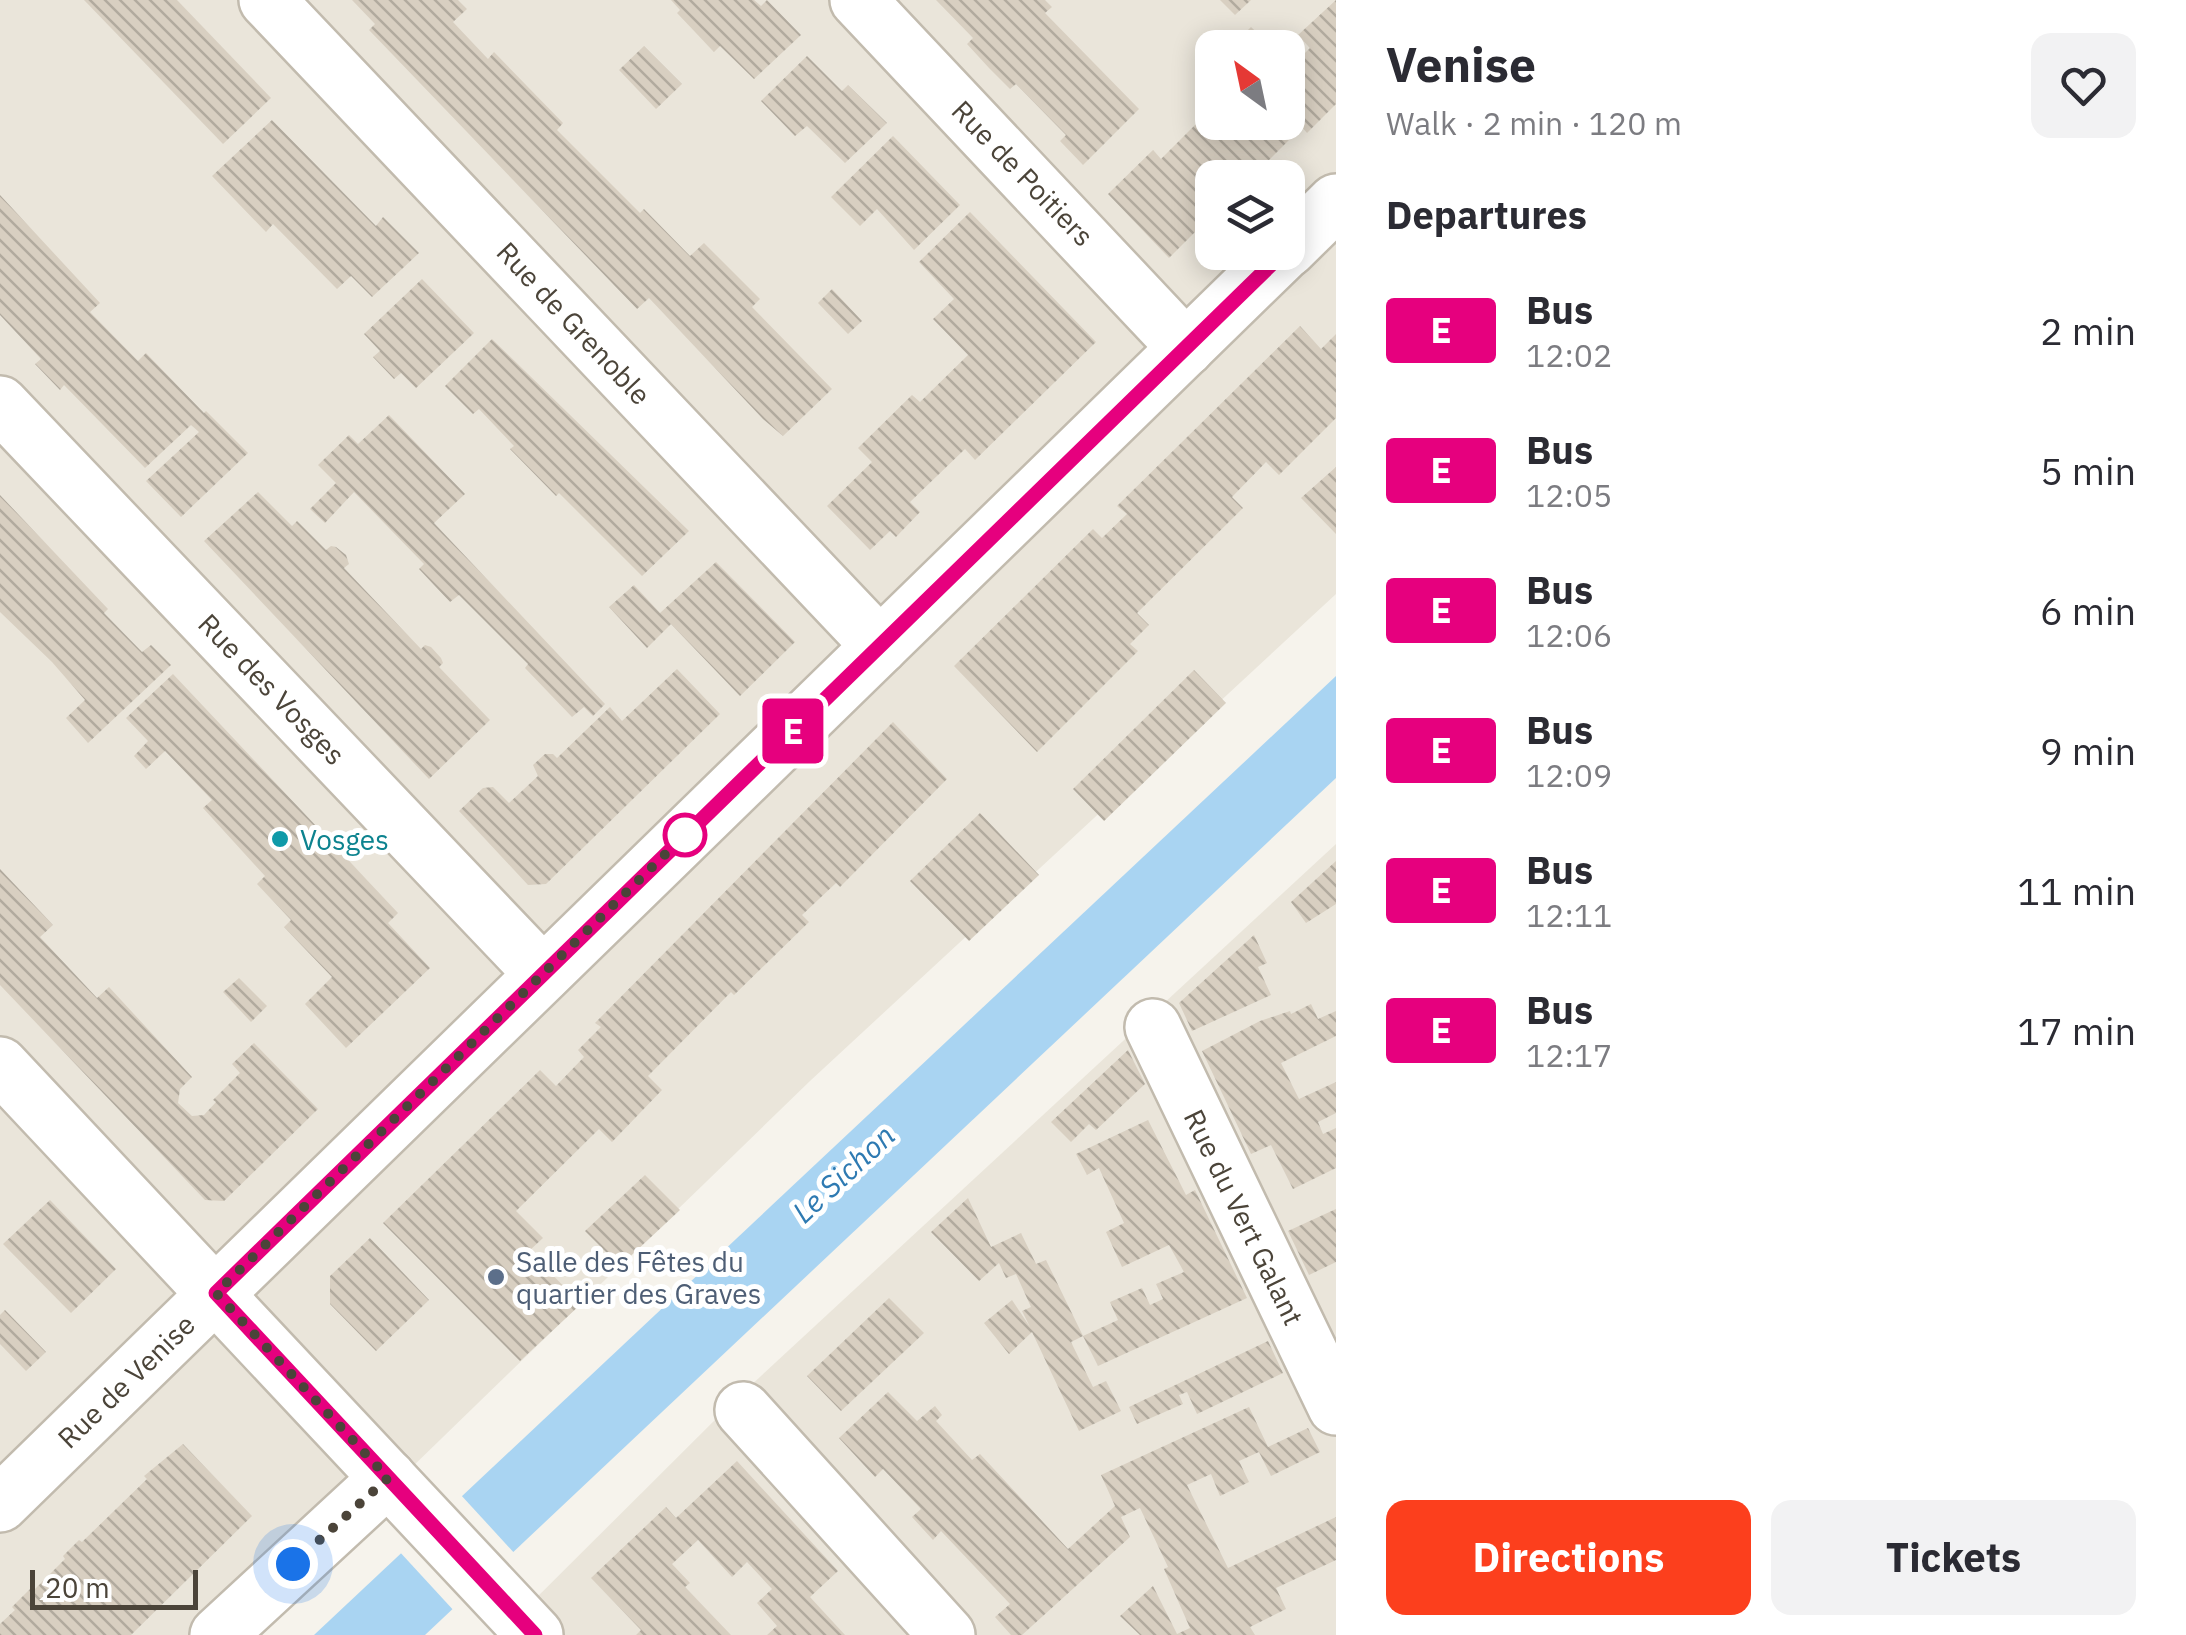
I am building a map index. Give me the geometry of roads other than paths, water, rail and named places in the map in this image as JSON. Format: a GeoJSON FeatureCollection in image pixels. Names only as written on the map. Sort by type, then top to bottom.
{"type":"FeatureCollection","features":[{"type":"Feature","properties":{"kind":"street","name":"Rue de Grenoble"},"geometry":{"type":"LineString","coordinates":[[267,0],[880,646]]}},
{"type":"Feature","properties":{"kind":"street","name":"Rue de Poitiers"},"geometry":{"type":"LineString","coordinates":[[858,0],[1186,348]]}},
{"type":"Feature","properties":{"kind":"street","name":"Rue de Venise"},"geometry":{"type":"LineString","coordinates":[[1305,232],[1336,202]]}},
{"type":"Feature","properties":{"kind":"street","name":"Rue de Venise"},"geometry":{"type":"LineString","coordinates":[[0,1504],[1266,270]]}},
{"type":"Feature","properties":{"kind":"street","name":"Rue des Vosges"},"geometry":{"type":"LineString","coordinates":[[0,404],[543,974]]}},
{"type":"Feature","properties":{"kind":"street","name":"Rue du Vert Galant"},"geometry":{"type":"LineString","coordinates":[[1153,1027],[1336,1407]]}},
{"type":"Feature","properties":{"kind":"street"},"geometry":{"type":"LineString","coordinates":[[0,1065],[534,1634]]}},
{"type":"Feature","properties":{"kind":"street"},"geometry":{"type":"LineString","coordinates":[[743,1410],[947,1635]]}},
{"type":"Feature","properties":{"kind":"street"},"geometry":{"type":"LineString","coordinates":[[218,1635],[388,1478]]}},
{"type":"Feature","properties":{"kind":"water","name":"Le Sichon"},"geometry":{"type":"Polygon","coordinates":[[[1336,676],[1336,778],[425,1635],[314,1635],[1336,676]]]}},
{"type":"Feature","properties":{"kind":"place","name":"Vosges"},"geometry":{"type":"Point","coordinates":[280,839]}},
{"type":"Feature","properties":{"kind":"place","name":"Salle des Fêtes du quartier des Graves"},"geometry":{"type":"Point","coordinates":[496,1277]}}]}
